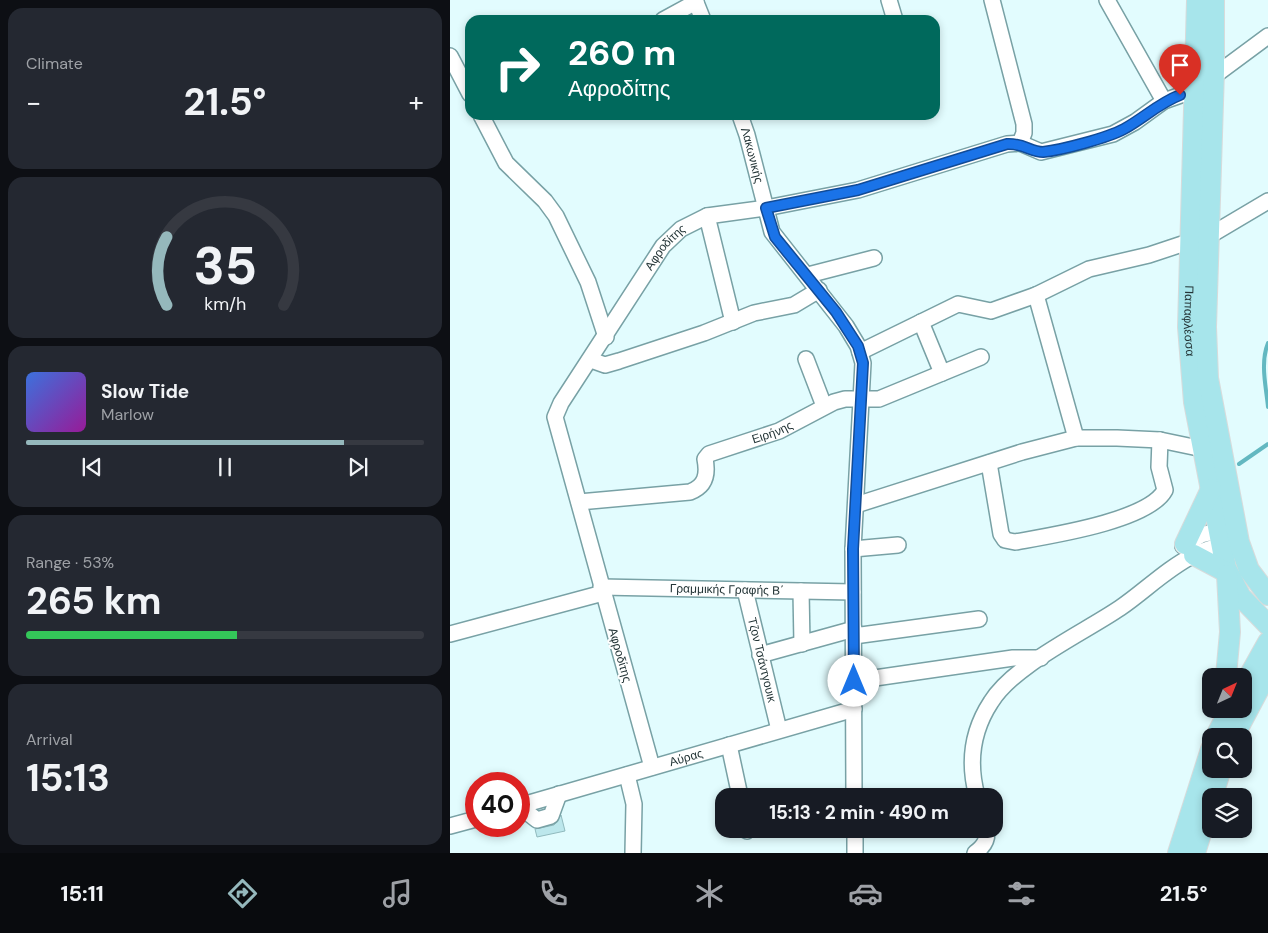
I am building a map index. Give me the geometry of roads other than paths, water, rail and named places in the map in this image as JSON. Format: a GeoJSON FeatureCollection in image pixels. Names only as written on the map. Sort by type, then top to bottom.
{"type":"FeatureCollection","features":[{"type":"Feature","properties":{"kind":"main road","name":"Παπαφλέσσα"},"geometry":{"type":"LineString","coordinates":[[1197,0],[1195,90],[1200,238],[1208,378],[1229,536],[1226,570],[1241,597],[1268,625]]}},
{"type":"Feature","properties":{"kind":"main road","name":"Παπαφλέσσα"},"geometry":{"type":"LineString","coordinates":[[1214,0],[1214,76],[1200,238],[1188,327],[1190,379],[1211,490],[1229,536],[1249,570],[1265,589]]}},
{"type":"Feature","properties":{"kind":"main road"},"geometry":{"type":"LineString","coordinates":[[1211,490],[1190,550],[1226,570],[1230,632],[1227,668]]}},
{"type":"Feature","properties":{"kind":"main road"},"geometry":{"type":"LineString","coordinates":[[1252,671],[1268,642]]}},
{"type":"Feature","properties":{"kind":"main road"},"geometry":{"type":"LineString","coordinates":[[1227,728],[1268,672]]}},
{"type":"Feature","properties":{"kind":"main road"},"geometry":{"type":"LineString","coordinates":[[1178,853],[1202,777]]}},
{"type":"Feature","properties":{"kind":"main road"},"geometry":{"type":"LineString","coordinates":[[1194,853],[1218,778]]}},
{"type":"Feature","properties":{"kind":"street"},"geometry":{"type":"LineString","coordinates":[[889,0],[894,15]]}},
{"type":"Feature","properties":{"kind":"street"},"geometry":{"type":"LineString","coordinates":[[992,0],[1024,124],[1024,133],[1020,143]]}},
{"type":"Feature","properties":{"kind":"street"},"geometry":{"type":"LineString","coordinates":[[1107,0],[1164,101]]}},
{"type":"Feature","properties":{"kind":"street"},"geometry":{"type":"LineString","coordinates":[[671,15],[695,1],[701,15]]}},
{"type":"Feature","properties":{"kind":"street"},"geometry":{"type":"LineString","coordinates":[[1214,76],[1268,36]]}},
{"type":"Feature","properties":{"kind":"street"},"geometry":{"type":"LineString","coordinates":[[450,56],[465,84]]}},
{"type":"Feature","properties":{"kind":"street","name":"Αφροδίτης"},"geometry":{"type":"LineString","coordinates":[[652,768],[555,417],[562,403],[664,246],[681,228],[707,216],[766,208],[858,190],[993,147],[1020,143],[1041,152],[1113,134],[1135,122],[1164,101],[1195,90]]}},
{"type":"Feature","properties":{"kind":"street"},"geometry":{"type":"LineString","coordinates":[[486,120],[506,163],[545,200],[556,216],[588,282],[606,336]]}},
{"type":"Feature","properties":{"kind":"street","name":"Λακωνικής"},"geometry":{"type":"LineString","coordinates":[[742,120],[775,237],[808,275],[846,326],[860,352],[863,367],[852,592],[854,633],[854,788]]}},
{"type":"Feature","properties":{"kind":"street"},"geometry":{"type":"LineString","coordinates":[[860,352],[958,304],[966,304],[989,312],[1036,295],[1090,269],[1149,255],[1200,238],[1268,201]]}},
{"type":"Feature","properties":{"kind":"street"},"geometry":{"type":"LineString","coordinates":[[707,216],[733,322]]}},
{"type":"Feature","properties":{"kind":"street"},"geometry":{"type":"LineString","coordinates":[[808,275],[874,258]]}},
{"type":"Feature","properties":{"kind":"street"},"geometry":{"type":"LineString","coordinates":[[591,360],[605,365],[611,364],[754,313],[794,305],[819,290]]}},
{"type":"Feature","properties":{"kind":"street"},"geometry":{"type":"LineString","coordinates":[[1036,295],[1076,438]]}},
{"type":"Feature","properties":{"kind":"street"},"geometry":{"type":"LineString","coordinates":[[921,322],[942,373]]}},
{"type":"Feature","properties":{"kind":"street","name":"Ειρήνης"},"geometry":{"type":"LineString","coordinates":[[579,502],[693,491],[706,477],[706,455],[779,431],[824,406],[844,399],[879,399],[981,357]]}},
{"type":"Feature","properties":{"kind":"street"},"geometry":{"type":"LineString","coordinates":[[806,359],[824,406]]}},
{"type":"Feature","properties":{"kind":"street"},"geometry":{"type":"LineString","coordinates":[[856,505],[1045,445],[1076,438],[1160,440],[1203,449]]}},
{"type":"Feature","properties":{"kind":"street"},"geometry":{"type":"LineString","coordinates":[[989,463],[1001,534],[1005,540],[1015,542],[1106,524],[1158,500],[1165,490],[1159,467],[1160,440]]}},
{"type":"Feature","properties":{"kind":"street"},"geometry":{"type":"LineString","coordinates":[[975,788],[972,770],[972,749],[979,726],[992,701],[1012,678],[1122,607],[1190,550],[1229,536]]}},
{"type":"Feature","properties":{"kind":"street"},"geometry":{"type":"LineString","coordinates":[[853,549],[898,545]]}},
{"type":"Feature","properties":{"kind":"street","name":"Γραμμικής Γραφής Β΄"},"geometry":{"type":"LineString","coordinates":[[450,634],[602,590],[852,592]]}},
{"type":"Feature","properties":{"kind":"street","name":"Τζον Τσάντγουικ"},"geometry":{"type":"LineString","coordinates":[[745,590],[779,730]]}},
{"type":"Feature","properties":{"kind":"street"},"geometry":{"type":"LineString","coordinates":[[801,591],[802,644]]}},
{"type":"Feature","properties":{"kind":"street"},"geometry":{"type":"LineString","coordinates":[[760,655],[854,633],[979,619]]}},
{"type":"Feature","properties":{"kind":"street"},"geometry":{"type":"LineString","coordinates":[[854,681],[1013,658],[1041,658]]}},
{"type":"Feature","properties":{"kind":"street","name":"Αύρας"},"geometry":{"type":"LineString","coordinates":[[530,803],[854,709]]}},
{"type":"Feature","properties":{"kind":"street"},"geometry":{"type":"LineString","coordinates":[[729,745],[738,788]]}},
{"type":"Feature","properties":{"kind":"street"},"geometry":{"type":"LineString","coordinates":[[627,775],[635,809],[632,834],[633,853]]}},
{"type":"Feature","properties":{"kind":"street"},"geometry":{"type":"LineString","coordinates":[[450,826],[465,821]]}},
{"type":"Feature","properties":{"kind":"street"},"geometry":{"type":"LineString","coordinates":[[855,838],[855,853]]}},
{"type":"Feature","properties":{"kind":"street"},"geometry":{"type":"LineString","coordinates":[[976,853],[984,846],[986,838]]}},
{"type":"Feature","properties":{"kind":"waterway"},"geometry":{"type":"LineString","coordinates":[[1268,343],[1264,358],[1268,407]]}},
{"type":"Feature","properties":{"kind":"waterway"},"geometry":{"type":"LineString","coordinates":[[1239,464],[1268,444]]}}]}
